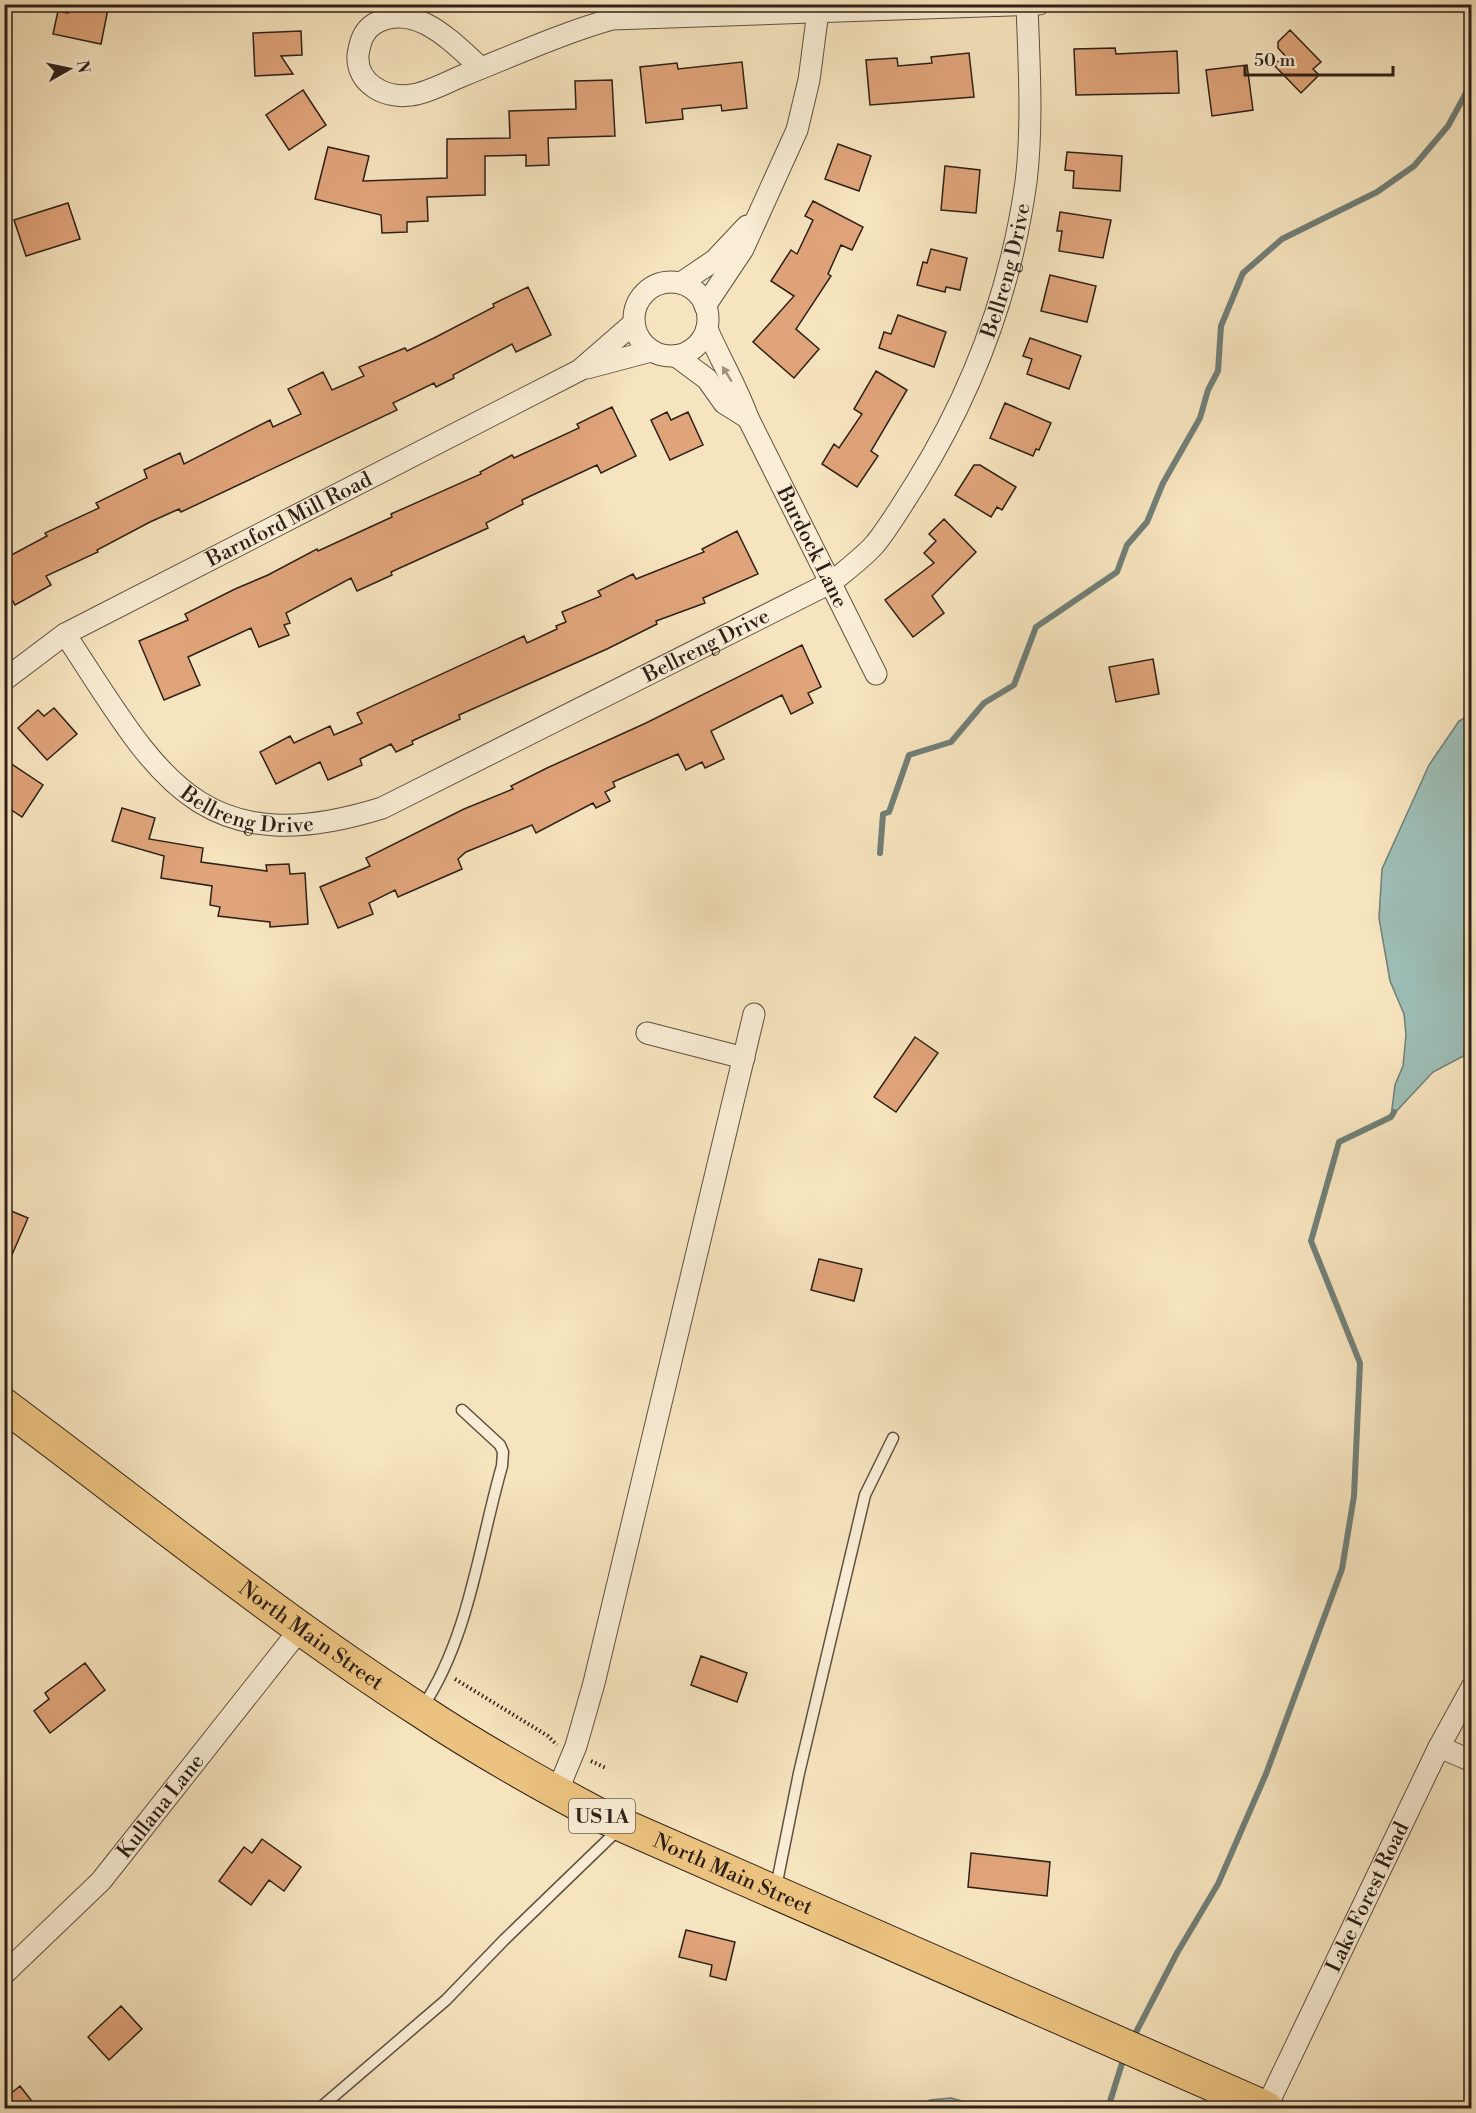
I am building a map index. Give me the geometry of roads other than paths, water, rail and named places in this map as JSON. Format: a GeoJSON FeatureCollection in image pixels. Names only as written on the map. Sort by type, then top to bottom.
{"type":"FeatureCollection","features":[{"type":"Feature","properties":{"kind":"main road","name":"North Main Street"},"geometry":{"type":"LineString","coordinates":[[4,1405],[301,1628],[420,1711],[557,1792],[623,1825],[774,1893],[1266,2109]]}},
{"type":"Feature","properties":{"kind":"street"},"geometry":{"type":"LineString","coordinates":[[481,68],[430,24],[415,17],[399,14],[382,18],[366,30],[359,46],[358,60],[367,83],[384,93],[412,95],[481,68],[567,33],[612,19],[820,7],[1039,4]]}},
{"type":"Feature","properties":{"kind":"street","name":"Bellreng Drive"},"geometry":{"type":"LineString","coordinates":[[65,634],[147,758],[200,804],[230,817],[270,826],[310,826],[345,820],[382,808],[832,582],[875,544],[899,509],[943,440],[984,348],[1000,300],[1026,182],[1030,109],[1027,5]]}},
{"type":"Feature","properties":{"kind":"street"},"geometry":{"type":"LineString","coordinates":[[705,306],[743,249],[754,220],[797,130],[810,81],[820,7]]}},
{"type":"Feature","properties":{"kind":"street"},"geometry":{"type":"LineString","coordinates":[[681,283],[715,260],[754,220]]}},
{"type":"Feature","properties":{"kind":"street"},"geometry":{"type":"LineString","coordinates":[[651,351],[643,344],[634,323],[636,309],[642,296],[653,287],[666,282],[681,283],[691,286],[705,306],[707,329],[700,342],[689,351],[676,356]]}},
{"type":"Feature","properties":{"kind":"street","name":"Barnford Mill Road"},"geometry":{"type":"LineString","coordinates":[[580,370],[634,323]]}},
{"type":"Feature","properties":{"kind":"street","name":"Burdock Lane"},"geometry":{"type":"LineString","coordinates":[[707,329],[722,365],[739,392],[748,418],[876,674]]}},
{"type":"Feature","properties":{"kind":"street","name":"Barnford Mill Road"},"geometry":{"type":"LineString","coordinates":[[4,680],[65,634],[580,370],[651,351],[676,356]]}},
{"type":"Feature","properties":{"kind":"street","name":"Burdock Lane"},"geometry":{"type":"LineString","coordinates":[[676,356],[707,379],[724,403],[748,418]]}},
{"type":"Feature","properties":{"kind":"street"},"geometry":{"type":"LineString","coordinates":[[557,1792],[576,1746],[594,1683],[754,1014]]}},
{"type":"Feature","properties":{"kind":"street"},"geometry":{"type":"LineString","coordinates":[[647,1033],[744,1058]]}},
{"type":"Feature","properties":{"kind":"street","name":"Kullana Lane"},"geometry":{"type":"LineString","coordinates":[[4,1974],[100,1881],[301,1628]]}},
{"type":"Feature","properties":{"kind":"street","name":"Lake Forest Road"},"geometry":{"type":"LineString","coordinates":[[1266,2109],[1439,1746],[1472,1687]]}},
{"type":"Feature","properties":{"kind":"street"},"geometry":{"type":"LineString","coordinates":[[1439,1746],[1472,1761]]}},
{"type":"Feature","properties":{"kind":"lane"},"geometry":{"type":"LineString","coordinates":[[420,1711],[440,1680],[465,1608],[503,1452],[500,1445],[462,1410]]}},
{"type":"Feature","properties":{"kind":"lane"},"geometry":{"type":"LineString","coordinates":[[774,1893],[799,1773],[865,1495],[893,1438]]}},
{"type":"Feature","properties":{"kind":"lane"},"geometry":{"type":"LineString","coordinates":[[320,2109],[446,2000],[504,1940],[623,1825]]}},
{"type":"Feature","properties":{"kind":"water"},"geometry":{"type":"Polygon","coordinates":[[[1471,714],[1471,1052],[1433,1072],[1391,1117],[1395,1085],[1403,1066],[1406,1035],[1404,1014],[1390,981],[1379,918],[1382,869],[1429,765],[1459,721],[1471,714]]]}},
{"type":"Feature","properties":{"kind":"water"},"geometry":{"type":"Polygon","coordinates":[[[951,2098],[986,2108],[915,2108],[930,2100],[951,2098]]]}},
{"type":"Feature","properties":{"kind":"waterway"},"geometry":{"type":"LineString","coordinates":[[880,853],[883,814],[889,812],[909,755],[951,742],[984,703],[1014,685],[1036,627],[1117,572],[1127,545],[1147,522],[1163,483],[1200,418],[1208,390],[1218,371],[1221,326],[1243,273],[1282,239],[1377,192],[1414,166],[1448,126],[1472,82]]}},
{"type":"Feature","properties":{"kind":"waterway"},"geometry":{"type":"LineString","coordinates":[[1132,2040],[1177,1953],[1218,1884],[1266,1774],[1342,1569],[1354,1496],[1360,1363],[1311,1241],[1339,1142],[1391,1117],[1394,1112]]}},
{"type":"Feature","properties":{"kind":"waterway"},"geometry":{"type":"LineString","coordinates":[[1108,2108],[1124,2057]]}}]}
